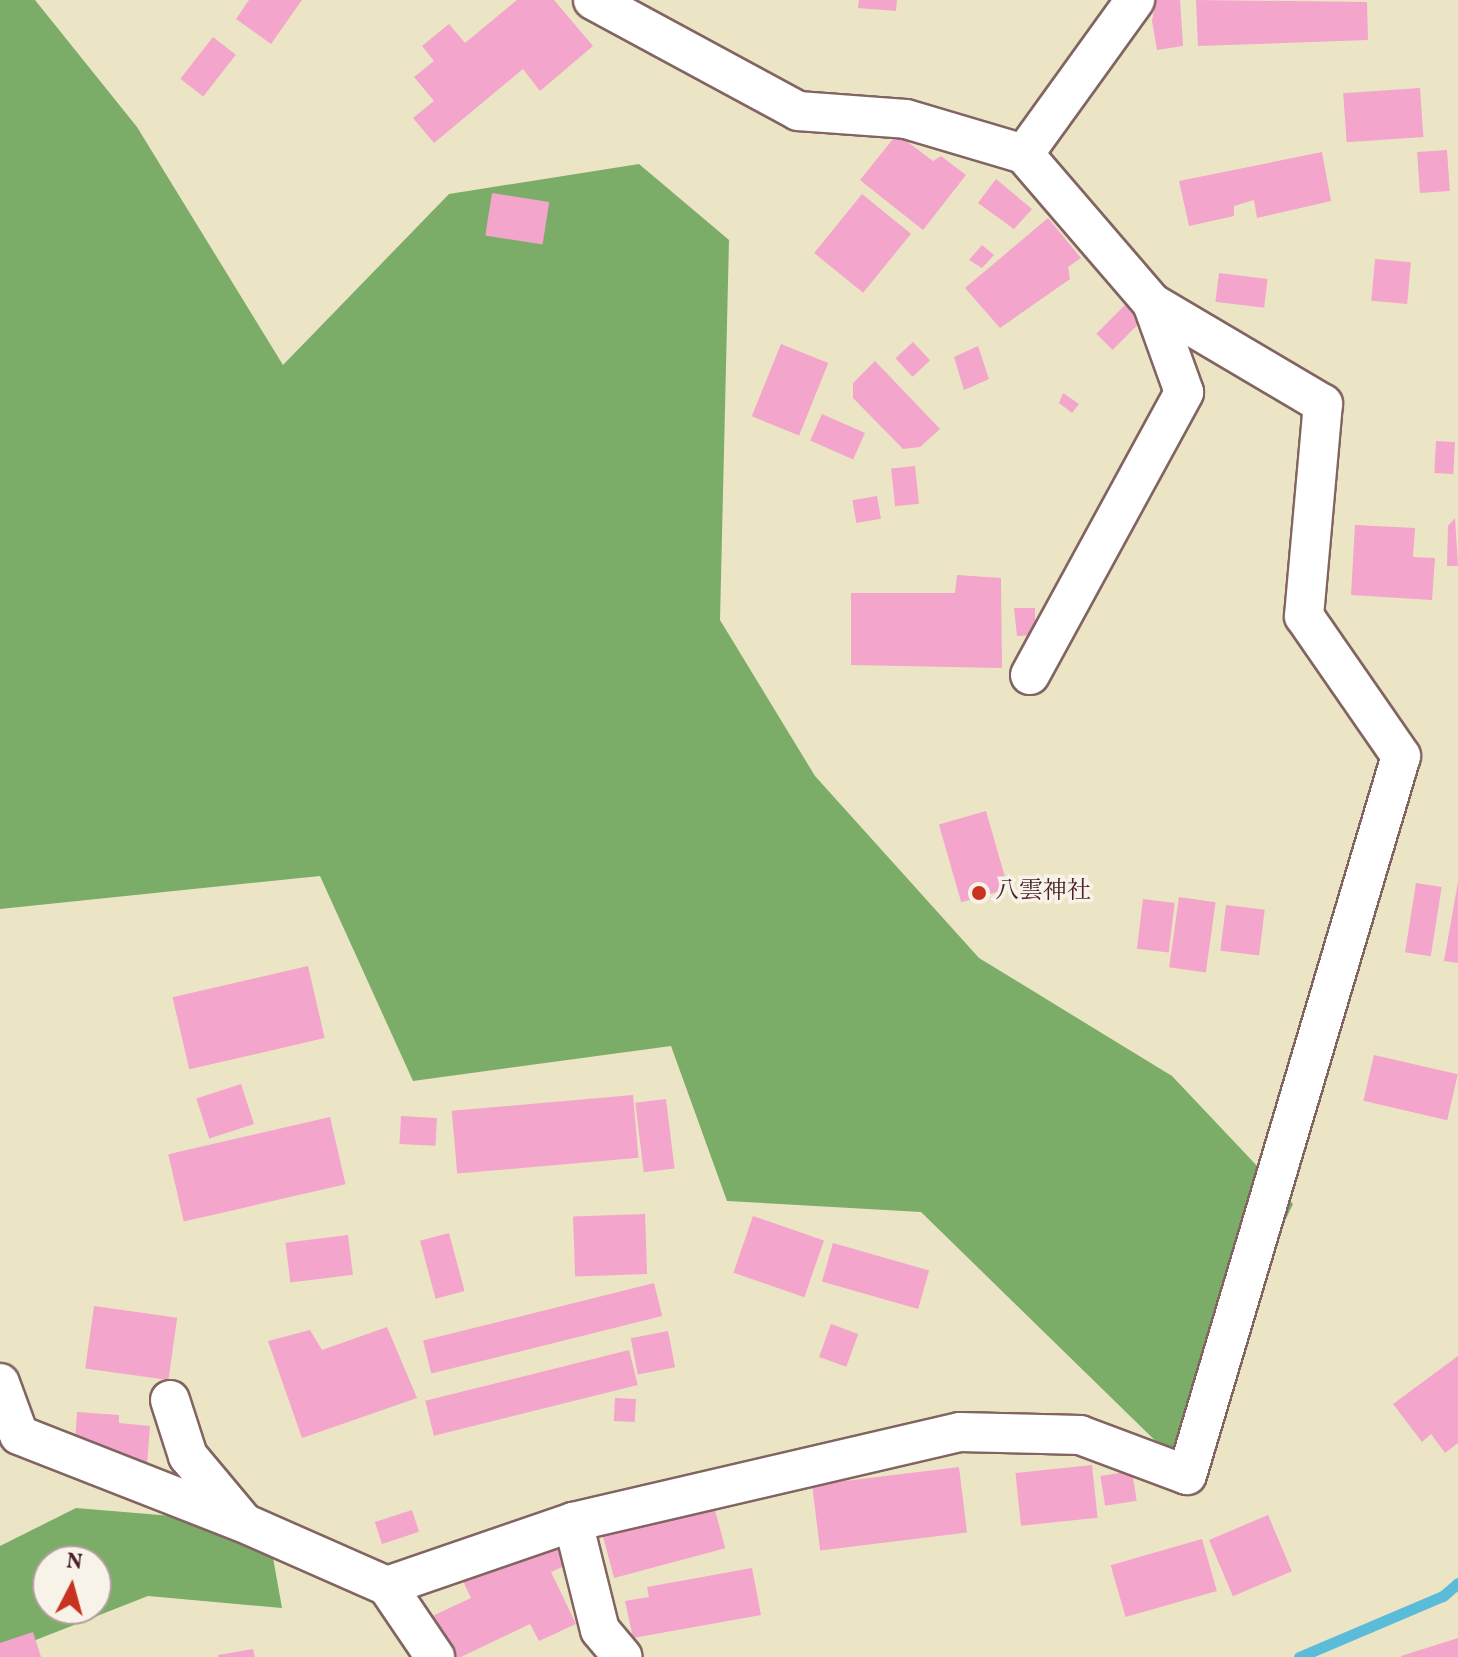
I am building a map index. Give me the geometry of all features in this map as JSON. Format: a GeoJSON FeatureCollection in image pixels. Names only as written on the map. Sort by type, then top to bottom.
{"type":"FeatureCollection","features":[{"type":"Feature","properties":{"kind":"street"},"geometry":{"type":"LineString","coordinates":[[387,1586],[573,1522],[960,1432],[1080,1435],[1187,1475],[1401,756],[1304,616],[1323,404],[1152,303],[1024,154],[906,119],[798,111],[593,0]]}},
{"type":"Feature","properties":{"kind":"street"},"geometry":{"type":"LineString","coordinates":[[1024,154],[1135,0]]}},
{"type":"Feature","properties":{"kind":"street"},"geometry":{"type":"LineString","coordinates":[[1030,675],[1184,392],[1152,303]]}},
{"type":"Feature","properties":{"kind":"street"},"geometry":{"type":"LineString","coordinates":[[0,1383],[19,1435],[244,1523],[387,1586],[435,1657]]}},
{"type":"Feature","properties":{"kind":"street"},"geometry":{"type":"LineString","coordinates":[[170,1400],[188,1456],[244,1523]]}},
{"type":"Feature","properties":{"kind":"street"},"geometry":{"type":"LineString","coordinates":[[573,1522],[600,1630],[623,1657]]}},
{"type":"Feature","properties":{"kind":"green space"},"geometry":{"type":"Polygon","coordinates":[[[0,0],[35,0],[137,127],[283,365],[449,194],[639,164],[729,240],[720,620],[815,776],[979,958],[1172,1076],[1293,1204],[1172,1457],[921,1212],[727,1201],[671,1046],[413,1081],[320,876],[0,909],[0,0]]]}},
{"type":"Feature","properties":{"kind":"green space"},"geometry":{"type":"Polygon","coordinates":[[[76,1508],[267,1524],[282,1608],[148,1596],[112,1610],[112,1545],[32,1545],[32,1625],[74,1625],[0,1654],[0,1546],[76,1508]]]}},
{"type":"Feature","properties":{"kind":"building"},"geometry":{"type":"Polygon","coordinates":[[[249,0],[302,0],[271,44],[236,19],[249,0]]]}},
{"type":"Feature","properties":{"kind":"building"},"geometry":{"type":"Polygon","coordinates":[[[517,0],[554,0],[593,46],[540,91],[523,69],[434,143],[413,118],[434,101],[414,77],[434,61],[422,46],[449,24],[465,43],[517,0]]]}},
{"type":"Feature","properties":{"kind":"building"},"geometry":{"type":"Polygon","coordinates":[[[859,0],[897,0],[896,11],[858,8],[859,0]]]}},
{"type":"Feature","properties":{"kind":"building"},"geometry":{"type":"Polygon","coordinates":[[[1156,0],[1180,0],[1183,46],[1157,50],[1152,21],[1156,0]]]}},
{"type":"Feature","properties":{"kind":"building"},"geometry":{"type":"Polygon","coordinates":[[[1196,0],[1367,2],[1368,40],[1198,46],[1196,0]]]}},
{"type":"Feature","properties":{"kind":"building"},"geometry":{"type":"Polygon","coordinates":[[[213,37],[236,55],[203,97],[180,79],[213,37]]]}},
{"type":"Feature","properties":{"kind":"building"},"geometry":{"type":"Polygon","coordinates":[[[1420,88],[1423,137],[1347,142],[1343,93],[1420,88]]]}},
{"type":"Feature","properties":{"kind":"building"},"geometry":{"type":"Polygon","coordinates":[[[897,134],[933,161],[941,156],[966,175],[923,230],[860,180],[897,134]]]}},
{"type":"Feature","properties":{"kind":"building"},"geometry":{"type":"Polygon","coordinates":[[[1447,150],[1450,191],[1420,193],[1417,152],[1447,150]]]}},
{"type":"Feature","properties":{"kind":"building"},"geometry":{"type":"Polygon","coordinates":[[[1322,152],[1331,201],[1257,218],[1254,200],[1234,206],[1234,216],[1189,226],[1179,181],[1322,152]]]}},
{"type":"Feature","properties":{"kind":"building"},"geometry":{"type":"Polygon","coordinates":[[[996,179],[1032,209],[1014,229],[978,203],[996,179]]]}},
{"type":"Feature","properties":{"kind":"building"},"geometry":{"type":"Polygon","coordinates":[[[492,193],[549,202],[543,245],[485,235],[492,193]]]}},
{"type":"Feature","properties":{"kind":"building"},"geometry":{"type":"Polygon","coordinates":[[[862,194],[911,234],[863,293],[814,253],[862,194]]]}},
{"type":"Feature","properties":{"kind":"building"},"geometry":{"type":"Polygon","coordinates":[[[1048,218],[1081,258],[1068,267],[1070,279],[1000,328],[965,288],[1048,218]]]}},
{"type":"Feature","properties":{"kind":"building"},"geometry":{"type":"Polygon","coordinates":[[[982,245],[994,255],[982,268],[969,260],[982,245]]]}},
{"type":"Feature","properties":{"kind":"building"},"geometry":{"type":"Polygon","coordinates":[[[1375,259],[1411,262],[1407,304],[1371,301],[1375,259]]]}},
{"type":"Feature","properties":{"kind":"building"},"geometry":{"type":"Polygon","coordinates":[[[1219,273],[1268,279],[1264,308],[1215,302],[1219,273]]]}},
{"type":"Feature","properties":{"kind":"building"},"geometry":{"type":"Polygon","coordinates":[[[1126,304],[1142,320],[1113,350],[1096,334],[1126,304]]]}},
{"type":"Feature","properties":{"kind":"building"},"geometry":{"type":"Polygon","coordinates":[[[913,342],[930,360],[912,377],[895,358],[913,342]]]}},
{"type":"Feature","properties":{"kind":"building"},"geometry":{"type":"Polygon","coordinates":[[[781,344],[828,363],[799,435],[752,416],[781,344]]]}},
{"type":"Feature","properties":{"kind":"building"},"geometry":{"type":"Polygon","coordinates":[[[978,346],[989,379],[964,390],[954,357],[978,346]]]}},
{"type":"Feature","properties":{"kind":"building"},"geometry":{"type":"Polygon","coordinates":[[[875,361],[940,429],[920,447],[903,449],[853,398],[853,383],[875,361]]]}},
{"type":"Feature","properties":{"kind":"building"},"geometry":{"type":"Polygon","coordinates":[[[1063,393],[1079,404],[1072,413],[1059,403],[1063,393]]]}},
{"type":"Feature","properties":{"kind":"building"},"geometry":{"type":"Polygon","coordinates":[[[822,414],[865,433],[853,460],[810,440],[822,414]]]}},
{"type":"Feature","properties":{"kind":"building"},"geometry":{"type":"Polygon","coordinates":[[[1436,441],[1455,442],[1453,474],[1434,473],[1436,441]]]}},
{"type":"Feature","properties":{"kind":"building"},"geometry":{"type":"Polygon","coordinates":[[[915,466],[919,504],[895,506],[891,469],[915,466]]]}},
{"type":"Feature","properties":{"kind":"building"},"geometry":{"type":"Polygon","coordinates":[[[877,496],[881,519],[856,523],[852,500],[877,496]]]}},
{"type":"Feature","properties":{"kind":"building"},"geometry":{"type":"Polygon","coordinates":[[[1455,518],[1458,566],[1447,566],[1448,526],[1455,518]]]}},
{"type":"Feature","properties":{"kind":"building"},"geometry":{"type":"Polygon","coordinates":[[[1355,525],[1415,528],[1413,557],[1435,558],[1432,600],[1351,595],[1355,525]]]}},
{"type":"Feature","properties":{"kind":"building"},"geometry":{"type":"Polygon","coordinates":[[[957,575],[1001,578],[1002,668],[851,665],[851,593],[955,593],[957,575]]]}},
{"type":"Feature","properties":{"kind":"building"},"geometry":{"type":"Polygon","coordinates":[[[1014,608],[1035,608],[1035,635],[1017,636],[1014,608]]]}},
{"type":"Feature","properties":{"kind":"building"},"geometry":{"type":"Polygon","coordinates":[[[986,811],[1008,889],[961,902],[939,825],[986,811]]]}},
{"type":"Feature","properties":{"kind":"building"},"geometry":{"type":"Polygon","coordinates":[[[1458,882],[1458,963],[1444,961],[1458,882]]]}},
{"type":"Feature","properties":{"kind":"building"},"geometry":{"type":"Polygon","coordinates":[[[1416,883],[1442,887],[1431,956],[1405,952],[1416,883]]]}},
{"type":"Feature","properties":{"kind":"building"},"geometry":{"type":"Polygon","coordinates":[[[1179,897],[1216,902],[1206,972],[1169,967],[1179,897]]]}},
{"type":"Feature","properties":{"kind":"building"},"geometry":{"type":"Polygon","coordinates":[[[1143,899],[1175,903],[1169,953],[1137,949],[1143,899]]]}},
{"type":"Feature","properties":{"kind":"building"},"geometry":{"type":"Polygon","coordinates":[[[1226,905],[1265,910],[1259,955],[1220,951],[1226,905]]]}},
{"type":"Feature","properties":{"kind":"building"},"geometry":{"type":"Polygon","coordinates":[[[308,966],[325,1038],[189,1069],[173,997],[308,966]]]}},
{"type":"Feature","properties":{"kind":"building"},"geometry":{"type":"Polygon","coordinates":[[[1374,1055],[1458,1074],[1447,1120],[1363,1101],[1374,1055]]]}},
{"type":"Feature","properties":{"kind":"building"},"geometry":{"type":"Polygon","coordinates":[[[241,1084],[254,1124],[209,1138],[196,1099],[241,1084]]]}},
{"type":"Feature","properties":{"kind":"building"},"geometry":{"type":"Polygon","coordinates":[[[633,1095],[638,1158],[457,1174],[452,1111],[633,1095]]]}},
{"type":"Feature","properties":{"kind":"building"},"geometry":{"type":"Polygon","coordinates":[[[666,1099],[675,1168],[644,1172],[635,1103],[666,1099]]]}},
{"type":"Feature","properties":{"kind":"building"},"geometry":{"type":"Polygon","coordinates":[[[401,1116],[437,1118],[435,1146],[400,1144],[401,1116]]]}},
{"type":"Feature","properties":{"kind":"building"},"geometry":{"type":"Polygon","coordinates":[[[330,1117],[346,1184],[184,1222],[168,1154],[330,1117]]]}},
{"type":"Feature","properties":{"kind":"building"},"geometry":{"type":"Polygon","coordinates":[[[645,1214],[647,1274],[575,1276],[573,1217],[645,1214]]]}},
{"type":"Feature","properties":{"kind":"building"},"geometry":{"type":"Polygon","coordinates":[[[753,1216],[824,1240],[804,1297],[733,1273],[753,1216]]]}},
{"type":"Feature","properties":{"kind":"building"},"geometry":{"type":"Polygon","coordinates":[[[449,1233],[465,1291],[436,1299],[420,1241],[449,1233]]]}},
{"type":"Feature","properties":{"kind":"building"},"geometry":{"type":"Polygon","coordinates":[[[348,1235],[353,1275],[290,1282],[285,1243],[348,1235]]]}},
{"type":"Feature","properties":{"kind":"building"},"geometry":{"type":"Polygon","coordinates":[[[833,1243],[929,1271],[918,1309],[822,1281],[833,1243]]]}},
{"type":"Feature","properties":{"kind":"building"},"geometry":{"type":"Polygon","coordinates":[[[654,1283],[662,1316],[431,1374],[423,1341],[654,1283]]]}},
{"type":"Feature","properties":{"kind":"building"},"geometry":{"type":"Polygon","coordinates":[[[94,1306],[177,1318],[168,1380],[85,1368],[94,1306]]]}},
{"type":"Feature","properties":{"kind":"building"},"geometry":{"type":"Polygon","coordinates":[[[831,1324],[858,1334],[846,1367],[819,1357],[831,1324]]]}},
{"type":"Feature","properties":{"kind":"building"},"geometry":{"type":"Polygon","coordinates":[[[387,1327],[417,1398],[302,1438],[268,1341],[310,1330],[322,1350],[387,1327]]]}},
{"type":"Feature","properties":{"kind":"building"},"geometry":{"type":"Polygon","coordinates":[[[668,1331],[675,1367],[638,1375],[631,1338],[668,1331]]]}},
{"type":"Feature","properties":{"kind":"building"},"geometry":{"type":"Polygon","coordinates":[[[629,1350],[638,1385],[434,1436],[425,1401],[629,1350]]]}},
{"type":"Feature","properties":{"kind":"building"},"geometry":{"type":"Polygon","coordinates":[[[1458,1356],[1458,1443],[1445,1453],[1431,1434],[1422,1442],[1393,1404],[1458,1356]]]}},
{"type":"Feature","properties":{"kind":"building"},"geometry":{"type":"Polygon","coordinates":[[[615,1398],[636,1399],[635,1422],[614,1421],[615,1398]]]}},
{"type":"Feature","properties":{"kind":"building"},"geometry":{"type":"Polygon","coordinates":[[[77,1412],[119,1415],[119,1423],[150,1426],[146,1478],[73,1473],[77,1412]]]}},
{"type":"Feature","properties":{"kind":"building"},"geometry":{"type":"Polygon","coordinates":[[[1092,1465],[1098,1518],[1021,1526],[1015,1473],[1092,1465]]]}},
{"type":"Feature","properties":{"kind":"building"},"geometry":{"type":"Polygon","coordinates":[[[959,1467],[967,1533],[820,1551],[812,1485],[959,1467]]]}},
{"type":"Feature","properties":{"kind":"building"},"geometry":{"type":"Polygon","coordinates":[[[1132,1471],[1137,1501],[1105,1506],[1100,1476],[1132,1471]]]}},
{"type":"Feature","properties":{"kind":"building"},"geometry":{"type":"Polygon","coordinates":[[[712,1499],[725,1548],[614,1578],[601,1529],[712,1499]]]}},
{"type":"Feature","properties":{"kind":"building"},"geometry":{"type":"Polygon","coordinates":[[[412,1510],[419,1532],[382,1544],[375,1522],[412,1510]]]}},
{"type":"Feature","properties":{"kind":"building"},"geometry":{"type":"Polygon","coordinates":[[[1268,1515],[1292,1571],[1233,1596],[1209,1540],[1268,1515]]]}},
{"type":"Feature","properties":{"kind":"building"},"geometry":{"type":"Polygon","coordinates":[[[554,1533],[569,1564],[551,1572],[576,1624],[539,1641],[530,1624],[461,1657],[446,1657],[428,1618],[471,1598],[461,1577],[554,1533]]]}},
{"type":"Feature","properties":{"kind":"building"},"geometry":{"type":"Polygon","coordinates":[[[1202,1539],[1217,1591],[1126,1617],[1111,1565],[1202,1539]]]}},
{"type":"Feature","properties":{"kind":"building"},"geometry":{"type":"Polygon","coordinates":[[[752,1568],[761,1615],[633,1638],[625,1601],[649,1597],[647,1587],[752,1568]]]}},
{"type":"Feature","properties":{"kind":"building"},"geometry":{"type":"Polygon","coordinates":[[[33,1632],[41,1657],[0,1657],[0,1643],[33,1632]]]}},
{"type":"Feature","properties":{"kind":"building"},"geometry":{"type":"Polygon","coordinates":[[[1458,1638],[1458,1657],[1401,1657],[1401,1656],[1458,1638]]]}},
{"type":"Feature","properties":{"kind":"building"},"geometry":{"type":"Polygon","coordinates":[[[253,1649],[255,1657],[218,1657],[218,1655],[253,1649]]]}},
{"type":"Feature","properties":{"kind":"waterway"},"geometry":{"type":"LineString","coordinates":[[1299,1657],[1443,1596],[1458,1583]]}},
{"type":"Feature","properties":{"kind":"place","name":"八雲神社"},"geometry":{"type":"Point","coordinates":[979,893]}}]}
